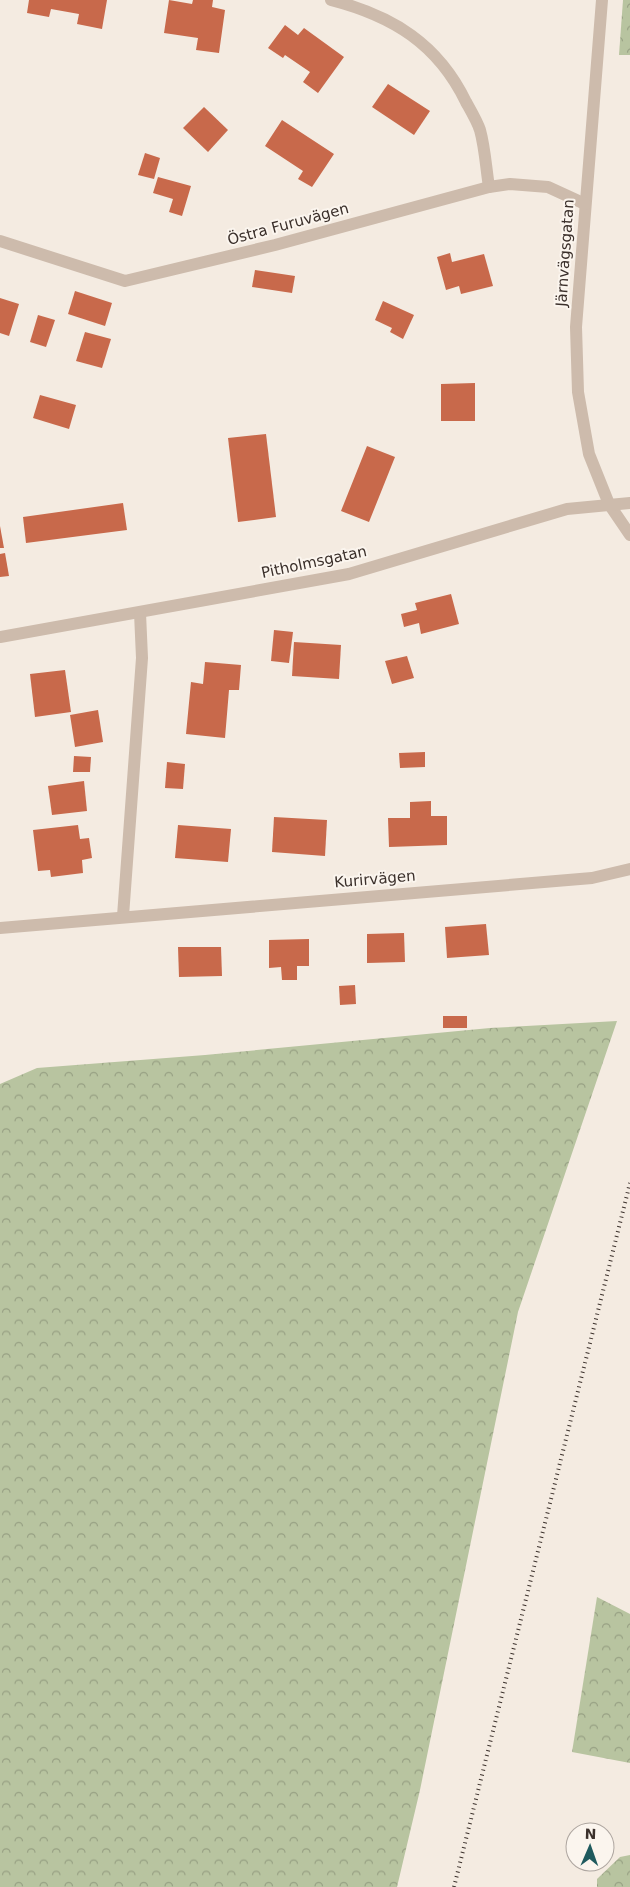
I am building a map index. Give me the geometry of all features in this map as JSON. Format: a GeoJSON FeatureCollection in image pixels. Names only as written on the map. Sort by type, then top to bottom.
{"type":"FeatureCollection","features":[{"type":"Feature","properties":{"kind":"street"},"geometry":{"type":"LineString","coordinates":[[331,0],[354,3],[398,26],[433,52],[454,78],[479,129],[489,187]]}},
{"type":"Feature","properties":{"kind":"street","name":"Järnvägsgatan"},"geometry":{"type":"LineString","coordinates":[[602,0],[576,327],[578,392],[589,454],[609,504]]}},
{"type":"Feature","properties":{"kind":"street","name":"Östra Furuvägen"},"geometry":{"type":"LineString","coordinates":[[0,241],[126,281],[275,246],[489,187],[510,184],[548,187],[585,204]]}},
{"type":"Feature","properties":{"kind":"street","name":"Pitholmsgatan"},"geometry":{"type":"LineString","coordinates":[[0,637],[349,574],[527,519],[567,509],[630,503]]}},
{"type":"Feature","properties":{"kind":"street"},"geometry":{"type":"LineString","coordinates":[[609,504],[630,535]]}},
{"type":"Feature","properties":{"kind":"street"},"geometry":{"type":"LineString","coordinates":[[123,916],[142,658],[140,613]]}},
{"type":"Feature","properties":{"kind":"street","name":"Kurirvägen"},"geometry":{"type":"LineString","coordinates":[[0,928],[123,916],[592,878],[630,869]]}},
{"type":"Feature","properties":{"kind":"green space"},"geometry":{"type":"Polygon","coordinates":[[[623,0],[630,0],[630,55],[619,55],[623,0]]]}},
{"type":"Feature","properties":{"kind":"green space"},"geometry":{"type":"Polygon","coordinates":[[[617,1021],[518,1312],[420,1790],[397,1887],[0,1887],[0,1084],[37,1068],[205,1055],[490,1028],[617,1021]]]}},
{"type":"Feature","properties":{"kind":"green space"},"geometry":{"type":"Polygon","coordinates":[[[597,1597],[630,1614],[630,1763],[572,1752],[597,1597]]]}},
{"type":"Feature","properties":{"kind":"green space"},"geometry":{"type":"Polygon","coordinates":[[[630,1855],[630,1887],[597,1887],[597,1879],[604,1872],[615,1872],[615,1862],[620,1857],[630,1855]]]}},
{"type":"Feature","properties":{"kind":"building"},"geometry":{"type":"Polygon","coordinates":[[[29,0],[107,0],[102,29],[77,24],[79,14],[51,9],[49,17],[27,13],[29,0]]]}},
{"type":"Feature","properties":{"kind":"building"},"geometry":{"type":"Polygon","coordinates":[[[169,0],[192,4],[193,0],[213,0],[212,7],[225,10],[219,53],[196,50],[198,38],[164,33],[169,0]]]}},
{"type":"Feature","properties":{"kind":"building"},"geometry":{"type":"Polygon","coordinates":[[[285,25],[298,35],[304,28],[344,57],[318,93],[303,82],[310,72],[285,55],[283,58],[268,48],[285,25]]]}},
{"type":"Feature","properties":{"kind":"building"},"geometry":{"type":"Polygon","coordinates":[[[388,84],[430,111],[414,135],[372,107],[388,84]]]}},
{"type":"Feature","properties":{"kind":"building"},"geometry":{"type":"Polygon","coordinates":[[[204,107],[228,130],[208,152],[183,128],[204,107]]]}},
{"type":"Feature","properties":{"kind":"building"},"geometry":{"type":"Polygon","coordinates":[[[282,120],[334,154],[312,187],[298,179],[303,171],[265,146],[282,120]]]}},
{"type":"Feature","properties":{"kind":"building"},"geometry":{"type":"Polygon","coordinates":[[[145,153],[160,158],[154,179],[138,175],[145,153]]]}},
{"type":"Feature","properties":{"kind":"building"},"geometry":{"type":"Polygon","coordinates":[[[158,177],[191,186],[182,216],[169,212],[173,199],[153,193],[158,177]]]}},
{"type":"Feature","properties":{"kind":"building"},"geometry":{"type":"Polygon","coordinates":[[[450,253],[452,262],[484,254],[493,286],[461,294],[459,286],[446,290],[437,257],[450,253]]]}},
{"type":"Feature","properties":{"kind":"building"},"geometry":{"type":"Polygon","coordinates":[[[255,270],[295,276],[292,293],[252,287],[255,270]]]}},
{"type":"Feature","properties":{"kind":"building"},"geometry":{"type":"Polygon","coordinates":[[[75,291],[112,303],[105,326],[68,314],[75,291]]]}},
{"type":"Feature","properties":{"kind":"building"},"geometry":{"type":"Polygon","coordinates":[[[0,298],[19,304],[9,336],[0,333],[0,298]]]}},
{"type":"Feature","properties":{"kind":"building"},"geometry":{"type":"Polygon","coordinates":[[[383,301],[414,315],[403,339],[390,332],[392,328],[375,320],[383,301]]]}},
{"type":"Feature","properties":{"kind":"building"},"geometry":{"type":"Polygon","coordinates":[[[38,315],[55,320],[46,347],[30,342],[38,315]]]}},
{"type":"Feature","properties":{"kind":"building"},"geometry":{"type":"Polygon","coordinates":[[[85,332],[111,339],[102,368],[76,361],[85,332]]]}},
{"type":"Feature","properties":{"kind":"building"},"geometry":{"type":"Polygon","coordinates":[[[475,383],[475,421],[441,421],[441,384],[475,383]]]}},
{"type":"Feature","properties":{"kind":"building"},"geometry":{"type":"Polygon","coordinates":[[[40,395],[76,405],[69,429],[33,418],[40,395]]]}},
{"type":"Feature","properties":{"kind":"building"},"geometry":{"type":"Polygon","coordinates":[[[266,434],[276,517],[238,522],[228,438],[266,434]]]}},
{"type":"Feature","properties":{"kind":"building"},"geometry":{"type":"Polygon","coordinates":[[[367,446],[395,457],[369,522],[341,511],[367,446]]]}},
{"type":"Feature","properties":{"kind":"building"},"geometry":{"type":"Polygon","coordinates":[[[123,503],[127,530],[26,543],[23,517],[123,503]]]}},
{"type":"Feature","properties":{"kind":"building"},"geometry":{"type":"Polygon","coordinates":[[[0,526],[4,548],[0,548],[0,526]]]}},
{"type":"Feature","properties":{"kind":"building"},"geometry":{"type":"Polygon","coordinates":[[[5,553],[9,576],[0,577],[0,554],[5,553]]]}},
{"type":"Feature","properties":{"kind":"building"},"geometry":{"type":"Polygon","coordinates":[[[451,594],[459,624],[421,634],[419,623],[404,627],[401,614],[417,610],[415,603],[451,594]]]}},
{"type":"Feature","properties":{"kind":"building"},"geometry":{"type":"Polygon","coordinates":[[[274,630],[293,632],[289,663],[271,661],[274,630]]]}},
{"type":"Feature","properties":{"kind":"building"},"geometry":{"type":"Polygon","coordinates":[[[294,642],[341,645],[339,679],[292,676],[294,642]]]}},
{"type":"Feature","properties":{"kind":"building"},"geometry":{"type":"Polygon","coordinates":[[[407,656],[414,678],[392,684],[385,661],[407,656]]]}},
{"type":"Feature","properties":{"kind":"building"},"geometry":{"type":"Polygon","coordinates":[[[205,662],[241,665],[239,690],[229,690],[225,738],[186,734],[191,682],[203,684],[205,662]]]}},
{"type":"Feature","properties":{"kind":"building"},"geometry":{"type":"Polygon","coordinates":[[[65,670],[71,712],[35,717],[30,674],[65,670]]]}},
{"type":"Feature","properties":{"kind":"building"},"geometry":{"type":"Polygon","coordinates":[[[98,710],[103,742],[75,747],[70,715],[98,710]]]}},
{"type":"Feature","properties":{"kind":"building"},"geometry":{"type":"Polygon","coordinates":[[[425,752],[425,767],[400,768],[399,753],[425,752]]]}},
{"type":"Feature","properties":{"kind":"building"},"geometry":{"type":"Polygon","coordinates":[[[74,756],[91,757],[90,772],[73,772],[74,756]]]}},
{"type":"Feature","properties":{"kind":"building"},"geometry":{"type":"Polygon","coordinates":[[[167,762],[185,764],[183,789],[165,788],[167,762]]]}},
{"type":"Feature","properties":{"kind":"building"},"geometry":{"type":"Polygon","coordinates":[[[84,781],[87,811],[52,815],[48,786],[84,781]]]}},
{"type":"Feature","properties":{"kind":"building"},"geometry":{"type":"Polygon","coordinates":[[[431,801],[431,816],[447,816],[447,845],[389,847],[388,818],[410,818],[410,802],[431,801]]]}},
{"type":"Feature","properties":{"kind":"building"},"geometry":{"type":"Polygon","coordinates":[[[274,817],[327,820],[325,856],[272,852],[274,817]]]}},
{"type":"Feature","properties":{"kind":"building"},"geometry":{"type":"Polygon","coordinates":[[[78,825],[80,839],[89,838],[92,858],[82,860],[83,873],[51,877],[50,870],[38,871],[33,830],[78,825]]]}},
{"type":"Feature","properties":{"kind":"building"},"geometry":{"type":"Polygon","coordinates":[[[178,825],[231,829],[228,862],[175,858],[178,825]]]}},
{"type":"Feature","properties":{"kind":"building"},"geometry":{"type":"Polygon","coordinates":[[[486,924],[489,955],[447,958],[445,927],[486,924]]]}},
{"type":"Feature","properties":{"kind":"building"},"geometry":{"type":"Polygon","coordinates":[[[404,933],[405,962],[367,963],[367,934],[404,933]]]}},
{"type":"Feature","properties":{"kind":"building"},"geometry":{"type":"Polygon","coordinates":[[[309,939],[309,966],[297,966],[297,980],[282,980],[281,967],[269,968],[269,940],[309,939]]]}},
{"type":"Feature","properties":{"kind":"building"},"geometry":{"type":"Polygon","coordinates":[[[178,947],[221,947],[222,976],[179,977],[178,947]]]}},
{"type":"Feature","properties":{"kind":"building"},"geometry":{"type":"Polygon","coordinates":[[[355,985],[356,1004],[340,1005],[339,986],[355,985]]]}},
{"type":"Feature","properties":{"kind":"building"},"geometry":{"type":"Polygon","coordinates":[[[443,1016],[467,1016],[467,1028],[443,1028],[443,1016]]]}},
{"type":"Feature","properties":{"kind":"railway"},"geometry":{"type":"LineString","coordinates":[[454,1887],[630,1183]]}}]}
